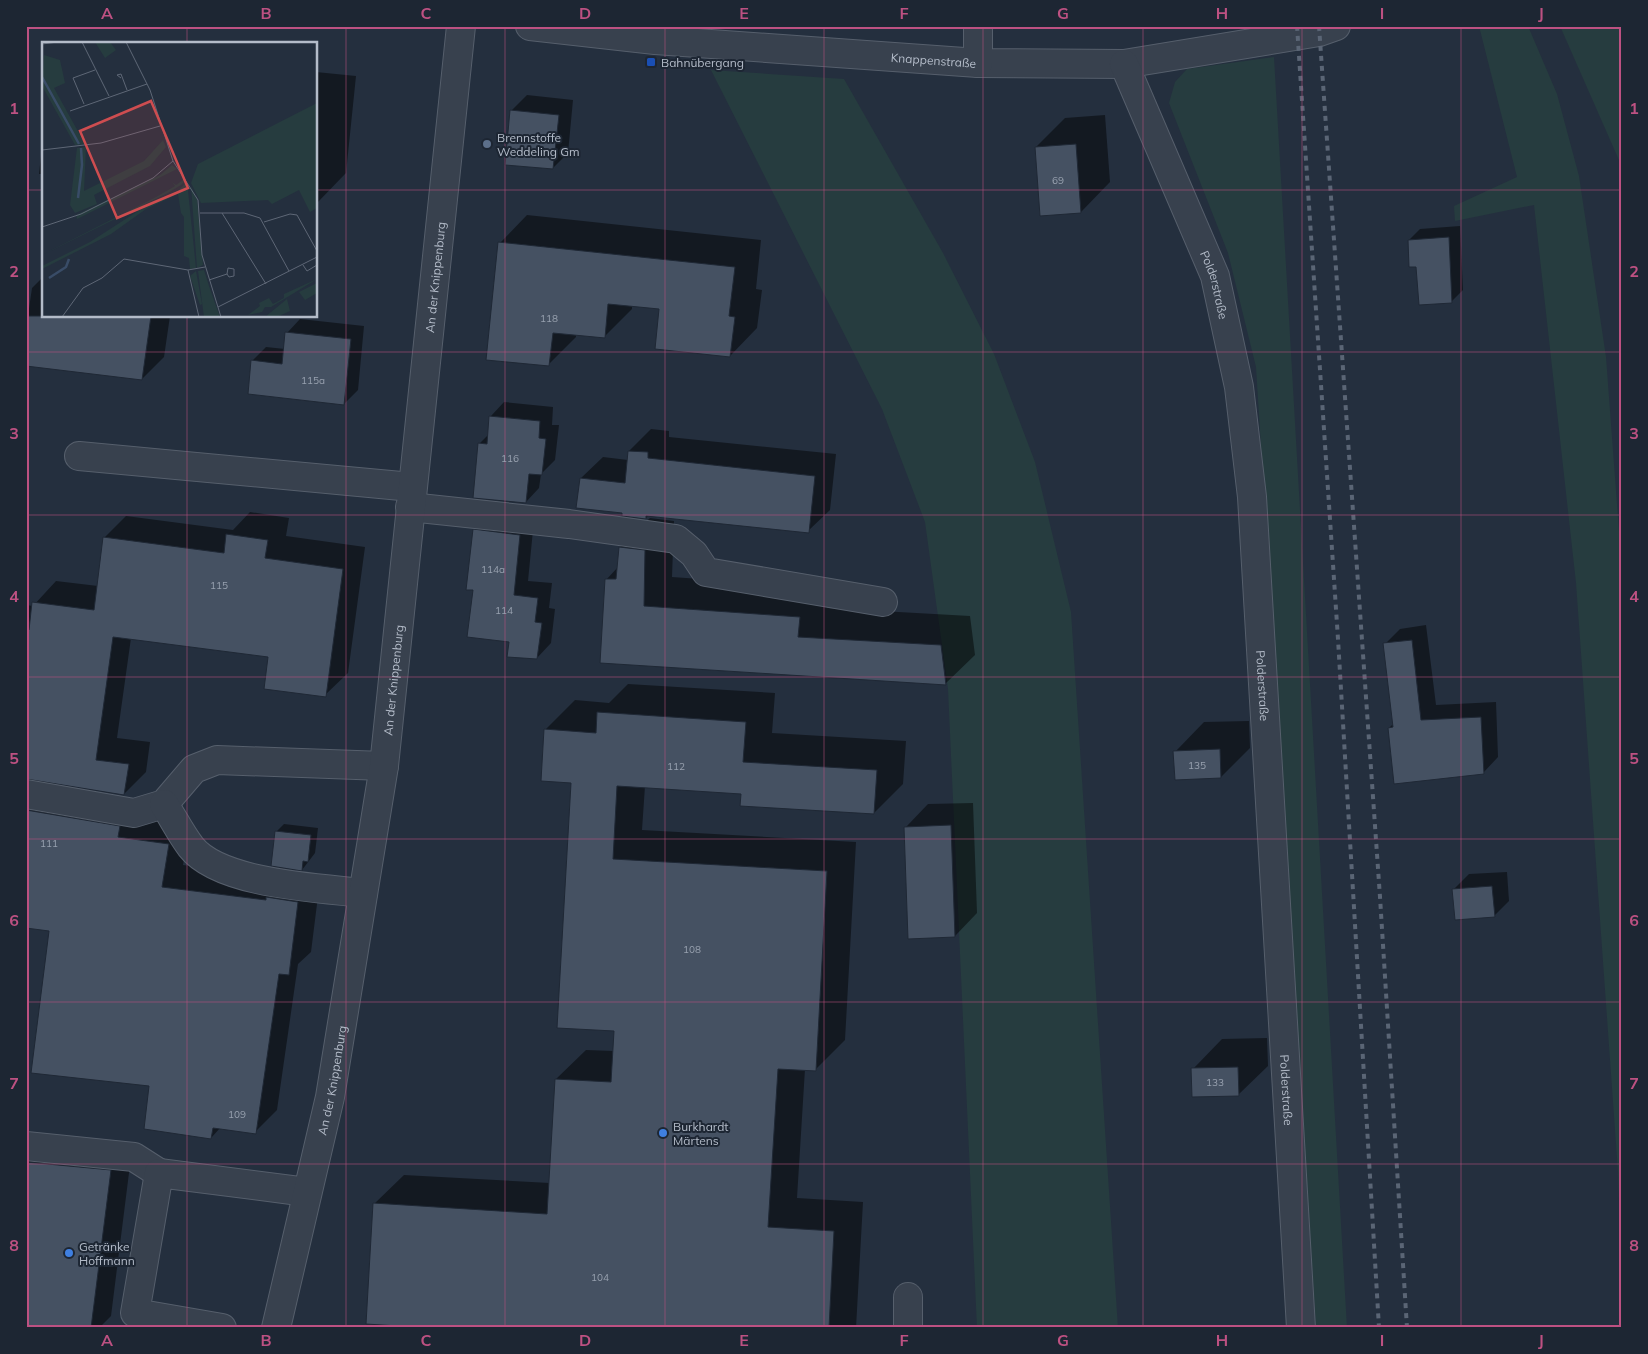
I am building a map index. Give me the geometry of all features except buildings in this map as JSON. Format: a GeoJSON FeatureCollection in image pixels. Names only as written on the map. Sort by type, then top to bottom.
{"type":"FeatureCollection","features":[{"type":"Feature","properties":{"kind":"street","name":"An der Knippenburg"},"geometry":{"type":"LineString","coordinates":[[282,1326],[306,1192],[330,1097],[384,766],[460,26]]}},
{"type":"Feature","properties":{"kind":"street","name":"Knappenstraße"},"geometry":{"type":"LineString","coordinates":[[530,26],[655,40],[978,63],[1124,64],[1319,32],[1336,26]]}},
{"type":"Feature","properties":{"kind":"street"},"geometry":{"type":"LineString","coordinates":[[978,26],[978,63]]}},
{"type":"Feature","properties":{"kind":"street","name":"Polderstraße"},"geometry":{"type":"LineString","coordinates":[[1124,64],[1215,276],[1239,387],[1252,497],[1301,1328]]}},
{"type":"Feature","properties":{"kind":"street"},"geometry":{"type":"LineString","coordinates":[[79,456],[411,497],[568,524],[676,539],[694,554],[706,572],[883,602]]}},
{"type":"Feature","properties":{"kind":"street"},"geometry":{"type":"LineString","coordinates":[[26,794],[134,813],[164,804],[194,769],[216,760],[384,766]]}},
{"type":"Feature","properties":{"kind":"street"},"geometry":{"type":"LineString","coordinates":[[164,804],[192,849],[219,869],[287,885],[363,893]]}},
{"type":"Feature","properties":{"kind":"street"},"geometry":{"type":"LineString","coordinates":[[26,1146],[134,1157],[159,1173],[306,1192]]}},
{"type":"Feature","properties":{"kind":"street"},"geometry":{"type":"LineString","coordinates":[[159,1173],[135,1313],[222,1328]]}},
{"type":"Feature","properties":{"kind":"street"},"geometry":{"type":"LineString","coordinates":[[908,1297],[908,1328]]}},
{"type":"Feature","properties":{"kind":"green space"},"geometry":{"type":"Polygon","coordinates":[[[1479,26],[1528,26],[1557,94],[1579,176],[1606,357],[1622,571],[1622,1288],[1618,1172],[1576,583],[1534,205],[1455,221],[1454,206],[1517,177],[1479,26]]]}},
{"type":"Feature","properties":{"kind":"green space"},"geometry":{"type":"Polygon","coordinates":[[[1560,26],[1622,26],[1622,167],[1560,26]]]}},
{"type":"Feature","properties":{"kind":"green space"},"geometry":{"type":"Polygon","coordinates":[[[1274,57],[1347,1328],[1316,1328],[1256,367],[1228,253],[1169,103],[1175,82],[1187,69],[1274,57]]]}},
{"type":"Feature","properties":{"kind":"green space"},"geometry":{"type":"Polygon","coordinates":[[[711,70],[844,79],[943,253],[994,354],[1035,462],[1071,612],[1118,1328],[977,1328],[948,689],[925,522],[882,409],[711,70]]]}},
{"type":"Feature","properties":{"kind":"railway"},"geometry":{"type":"LineString","coordinates":[[1297,26],[1338,639],[1379,1328]]}},
{"type":"Feature","properties":{"kind":"railway"},"geometry":{"type":"LineString","coordinates":[[1319,26],[1380,897],[1407,1328]]}},
{"type":"Feature","properties":{"kind":"place","name":"Bahnübergang"},"geometry":{"type":"Point","coordinates":[651,62]}},
{"type":"Feature","properties":{"kind":"place","name":"Brennstoffe Weddeling Gm"},"geometry":{"type":"Point","coordinates":[487,144]}},
{"type":"Feature","properties":{"kind":"place","name":"Burkhardt Märtens"},"geometry":{"type":"Point","coordinates":[663,1133]}},
{"type":"Feature","properties":{"kind":"place","name":"Getränke Hoffmann"},"geometry":{"type":"Point","coordinates":[69,1253]}}]}
